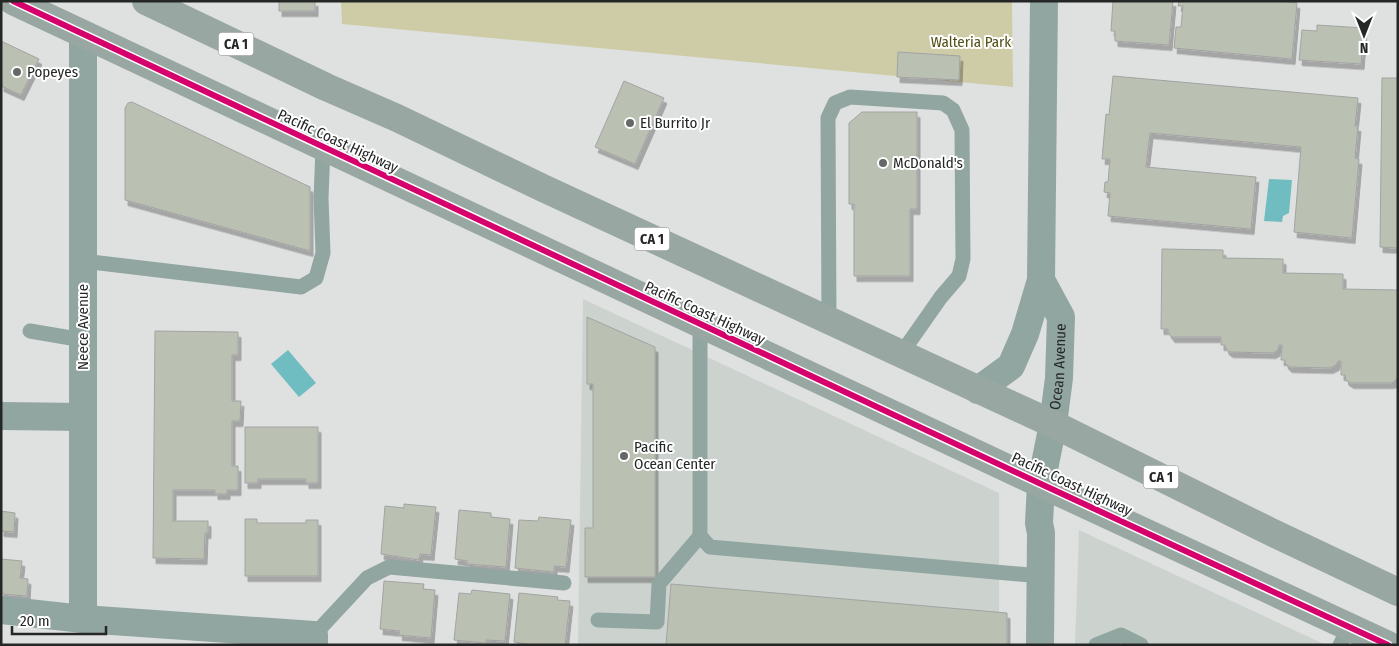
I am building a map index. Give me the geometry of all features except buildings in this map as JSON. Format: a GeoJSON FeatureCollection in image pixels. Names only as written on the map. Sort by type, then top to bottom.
{"type":"FeatureCollection","features":[{"type":"Feature","properties":{"kind":"highway","name":"Pacific Coast Highway"},"geometry":{"type":"LineString","coordinates":[[13,1],[1041,484],[1345,636],[1388,645]]}},
{"type":"Feature","properties":{"kind":"highway","name":"CA 1"},"geometry":{"type":"LineString","coordinates":[[146,1],[326,87],[397,118],[545,189],[1053,424],[1269,531],[1398,592]]}},
{"type":"Feature","properties":{"kind":"street","name":"Ocean Avenue"},"geometry":{"type":"LineString","coordinates":[[1040,645],[1041,533],[1039,523],[1041,484],[1053,424],[1059,378],[1061,317],[1041,280],[1044,1]]}},
{"type":"Feature","properties":{"kind":"street","name":"Neece Avenue"},"geometry":{"type":"LineString","coordinates":[[83,35],[83,619]]}},
{"type":"Feature","properties":{"kind":"street"},"geometry":{"type":"LineString","coordinates":[[978,390],[1011,366],[1025,334],[1041,280]]}},
{"type":"Feature","properties":{"kind":"street"},"geometry":{"type":"LineString","coordinates":[[1,416],[83,417]]}},
{"type":"Feature","properties":{"kind":"street"},"geometry":{"type":"LineString","coordinates":[[1,610],[314,640]]}},
{"type":"Feature","properties":{"kind":"lane"},"geometry":{"type":"LineString","coordinates":[[829,321],[828,118],[835,103],[850,97],[943,103],[953,110],[962,130],[963,259],[959,276],[941,297],[901,354]]}},
{"type":"Feature","properties":{"kind":"lane"},"geometry":{"type":"LineString","coordinates":[[83,261],[301,287],[316,278],[323,253],[321,198],[323,148]]}},
{"type":"Feature","properties":{"kind":"lane"},"geometry":{"type":"LineString","coordinates":[[598,620],[657,622],[659,584],[700,536],[700,324]]}},
{"type":"Feature","properties":{"kind":"lane"},"geometry":{"type":"LineString","coordinates":[[30,331],[83,340]]}},
{"type":"Feature","properties":{"kind":"lane"},"geometry":{"type":"LineString","coordinates":[[700,536],[710,547],[1041,576]]}},
{"type":"Feature","properties":{"kind":"lane"},"geometry":{"type":"LineString","coordinates":[[314,640],[367,578],[389,567],[564,583]]}},
{"type":"Feature","properties":{"kind":"lane"},"geometry":{"type":"LineString","coordinates":[[1096,645],[1121,635],[1141,645]]}},
{"type":"Feature","properties":{"kind":"shaded area"},"geometry":{"type":"Polygon","coordinates":[[[583,299],[999,493],[999,645],[578,645],[583,299]]]}},
{"type":"Feature","properties":{"kind":"shaded area"},"geometry":{"type":"Polygon","coordinates":[[[1079,530],[1326,645],[1075,645],[1079,530]]]}},
{"type":"Feature","properties":{"kind":"green space","name":"Walteria Park"},"geometry":{"type":"Polygon","coordinates":[[[341,1],[1012,1],[1013,87],[342,24],[341,1]]]}},
{"type":"Feature","properties":{"kind":"water"},"geometry":{"type":"Polygon","coordinates":[[[1269,179],[1292,180],[1289,213],[1283,216],[1282,222],[1264,221],[1269,179]]]}},
{"type":"Feature","properties":{"kind":"water"},"geometry":{"type":"Polygon","coordinates":[[[288,350],[316,383],[299,397],[271,364],[288,350]]]}},
{"type":"Feature","properties":{"kind":"cycle path"},"geometry":{"type":"LineString","coordinates":[[13,1],[1388,645]]}},
{"type":"Feature","properties":{"kind":"place","name":"Popeyes"},"geometry":{"type":"Point","coordinates":[17,72]}},
{"type":"Feature","properties":{"kind":"place","name":"El Burrito Jr"},"geometry":{"type":"Point","coordinates":[630,123]}},
{"type":"Feature","properties":{"kind":"place","name":"McDonald's"},"geometry":{"type":"Point","coordinates":[883,163]}},
{"type":"Feature","properties":{"kind":"place","name":"Pacific Ocean Center"},"geometry":{"type":"Point","coordinates":[624,456]}}]}
